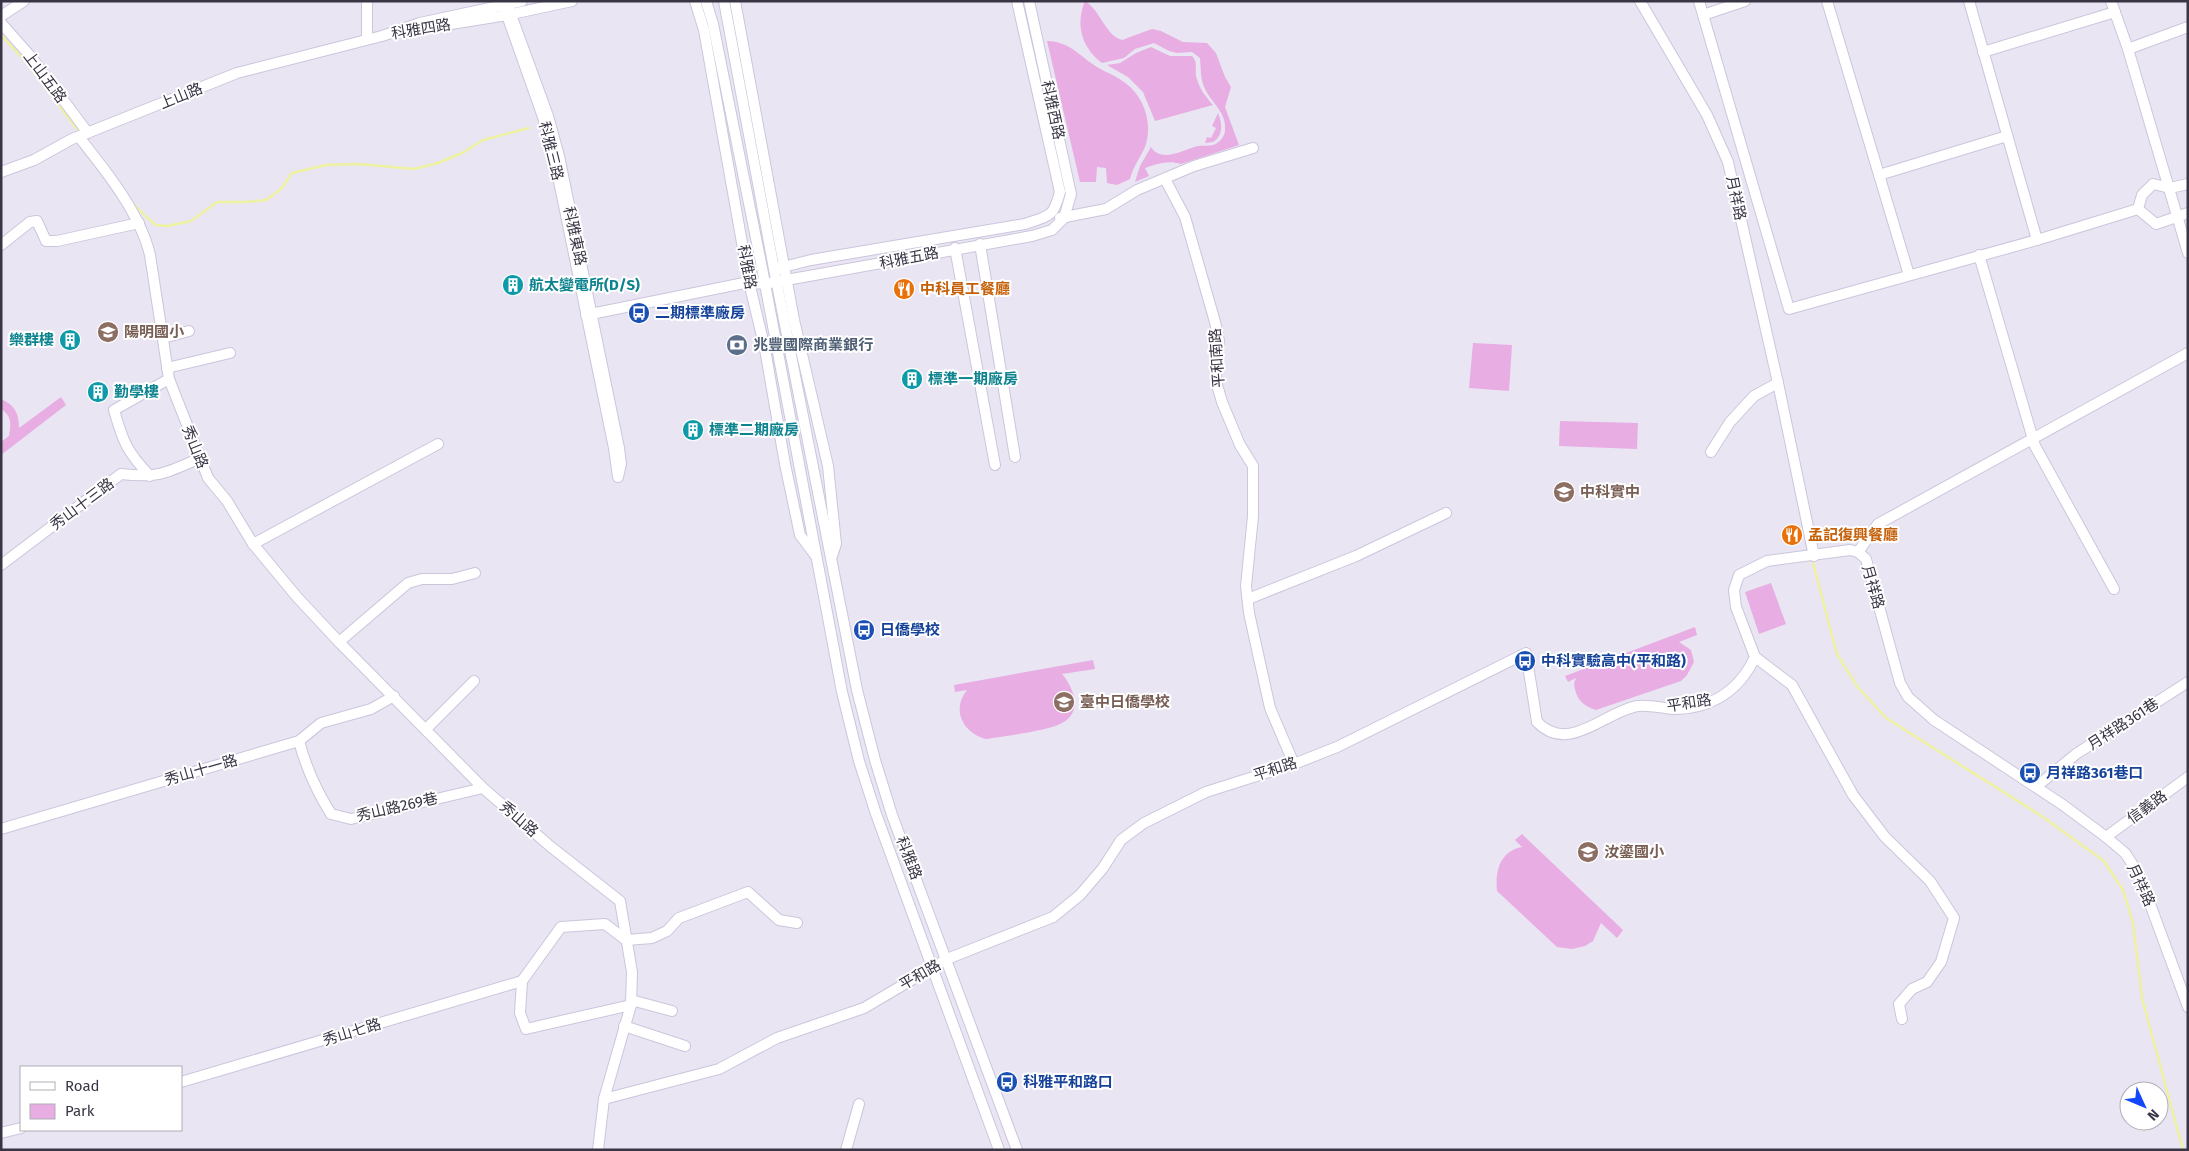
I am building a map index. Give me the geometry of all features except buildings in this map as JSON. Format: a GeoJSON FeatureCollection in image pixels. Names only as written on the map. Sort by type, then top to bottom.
{"type":"FeatureCollection","features":[{"type":"Feature","properties":{"kind":"street"},"geometry":{"type":"LineString","coordinates":[[1,16],[24,1]]}},
{"type":"Feature","properties":{"kind":"street"},"geometry":{"type":"LineString","coordinates":[[367,1],[367,39]]}},
{"type":"Feature","properties":{"kind":"street","name":"科雅四路"},"geometry":{"type":"LineString","coordinates":[[382,36],[420,23],[505,3],[522,1]]}},
{"type":"Feature","properties":{"kind":"street","name":"科雅四路"},"geometry":{"type":"LineString","coordinates":[[382,36],[509,15],[572,1]]}},
{"type":"Feature","properties":{"kind":"street","name":"科雅路"},"geometry":{"type":"LineString","coordinates":[[695,1],[705,40],[749,282],[765,349],[785,464],[800,535],[817,557]]}},
{"type":"Feature","properties":{"kind":"street","name":"科雅路"},"geometry":{"type":"LineString","coordinates":[[706,1],[713,24],[763,273],[842,692],[859,761],[876,814],[1000,1150]]}},
{"type":"Feature","properties":{"kind":"street","name":"科雅路"},"geometry":{"type":"LineString","coordinates":[[724,1],[774,269],[782,281]]}},
{"type":"Feature","properties":{"kind":"street","name":"科雅路"},"geometry":{"type":"LineString","coordinates":[[735,1],[785,267],[782,281],[831,557],[857,690],[875,760],[892,815],[1017,1150]]}},
{"type":"Feature","properties":{"kind":"street","name":"科雅西路"},"geometry":{"type":"LineString","coordinates":[[1017,1],[1060,192],[1055,210],[1050,216]]}},
{"type":"Feature","properties":{"kind":"street","name":"科雅西路"},"geometry":{"type":"LineString","coordinates":[[1029,1],[1071,194],[1064,218]]}},
{"type":"Feature","properties":{"kind":"street","name":"月祥路"},"geometry":{"type":"LineString","coordinates":[[1640,1],[1707,115],[1728,162],[1812,556],[1850,550],[1858,552],[1866,560],[1900,683],[1908,697],[1934,720],[2036,787],[2106,836],[2124,853],[2137,871],[2188,1007]]}},
{"type":"Feature","properties":{"kind":"street"},"geometry":{"type":"LineString","coordinates":[[1699,1],[1789,309],[2037,240],[2138,209]]}},
{"type":"Feature","properties":{"kind":"street"},"geometry":{"type":"LineString","coordinates":[[1703,15],[1745,1]]}},
{"type":"Feature","properties":{"kind":"street"},"geometry":{"type":"LineString","coordinates":[[1827,1],[1909,275]]}},
{"type":"Feature","properties":{"kind":"street"},"geometry":{"type":"LineString","coordinates":[[1969,1],[2037,240]]}},
{"type":"Feature","properties":{"kind":"street"},"geometry":{"type":"LineString","coordinates":[[2111,1],[2128,49],[2188,253]]}},
{"type":"Feature","properties":{"kind":"street","name":"科雅三路"},"geometry":{"type":"LineString","coordinates":[[505,3],[554,156],[619,448],[621,464],[618,477],[589,314]]}},
{"type":"Feature","properties":{"kind":"street"},"geometry":{"type":"LineString","coordinates":[[1983,52],[2115,12]]}},
{"type":"Feature","properties":{"kind":"street","name":"上山五路"},"geometry":{"type":"LineString","coordinates":[[1,23],[32,58],[83,135]]}},
{"type":"Feature","properties":{"kind":"street"},"geometry":{"type":"LineString","coordinates":[[2128,49],[2188,27]]}},
{"type":"Feature","properties":{"kind":"street","name":"上山路"},"geometry":{"type":"LineString","coordinates":[[1,172],[34,160],[83,135],[237,73],[382,36]]}},
{"type":"Feature","properties":{"kind":"street","name":"秀山路"},"geometry":{"type":"LineString","coordinates":[[83,135],[139,223],[150,254],[169,379],[208,478],[226,501],[254,544],[297,597],[339,642],[483,788],[551,847],[620,901],[632,972],[631,1002],[604,1099],[598,1150]]}},
{"type":"Feature","properties":{"kind":"street"},"geometry":{"type":"LineString","coordinates":[[1879,175],[2007,136]]}},
{"type":"Feature","properties":{"kind":"street"},"geometry":{"type":"LineString","coordinates":[[1050,216],[1064,218],[1106,209],[1137,190],[1194,166],[1253,148]]}},
{"type":"Feature","properties":{"kind":"street","name":"平和南路"},"geometry":{"type":"LineString","coordinates":[[1164,179],[1185,217],[1215,322],[1219,341],[1215,364],[1222,402],[1240,445],[1253,466],[1253,516],[1246,586],[1270,708],[1294,764]]}},
{"type":"Feature","properties":{"kind":"street"},"geometry":{"type":"LineString","coordinates":[[2138,209],[2142,195],[2153,184],[2170,188],[2188,184]]}},
{"type":"Feature","properties":{"kind":"street"},"geometry":{"type":"LineString","coordinates":[[2138,209],[2156,224],[2188,213]]}},
{"type":"Feature","properties":{"kind":"street","name":"科雅五路"},"geometry":{"type":"LineString","coordinates":[[749,282],[763,273],[774,269],[811,260],[1026,224],[1050,216]]}},
{"type":"Feature","properties":{"kind":"street","name":"科雅五路"},"geometry":{"type":"LineString","coordinates":[[589,314],[749,282],[764,284],[955,248],[1032,236],[1052,230],[1064,218]]}},
{"type":"Feature","properties":{"kind":"street"},"geometry":{"type":"LineString","coordinates":[[1,245],[30,222],[37,222],[46,241],[57,241],[139,223]]}},
{"type":"Feature","properties":{"kind":"street"},"geometry":{"type":"LineString","coordinates":[[980,244],[1015,457]]}},
{"type":"Feature","properties":{"kind":"street"},"geometry":{"type":"LineString","coordinates":[[955,248],[995,465]]}},
{"type":"Feature","properties":{"kind":"street"},"geometry":{"type":"LineString","coordinates":[[1979,255],[2035,446],[2114,589]]}},
{"type":"Feature","properties":{"kind":"street"},"geometry":{"type":"LineString","coordinates":[[163,338],[189,331]]}},
{"type":"Feature","properties":{"kind":"street"},"geometry":{"type":"LineString","coordinates":[[167,368],[230,353]]}},
{"type":"Feature","properties":{"kind":"street"},"geometry":{"type":"LineString","coordinates":[[1858,552],[1878,524],[2188,353]]}},
{"type":"Feature","properties":{"kind":"street"},"geometry":{"type":"LineString","coordinates":[[150,476],[123,442],[114,410],[169,379]]}},
{"type":"Feature","properties":{"kind":"street"},"geometry":{"type":"LineString","coordinates":[[1711,452],[1730,422],[1754,396],[1776,384]]}},
{"type":"Feature","properties":{"kind":"street"},"geometry":{"type":"LineString","coordinates":[[254,544],[438,444]]}},
{"type":"Feature","properties":{"kind":"street","name":"秀山十三路"},"geometry":{"type":"LineString","coordinates":[[1,565],[121,474],[163,475],[200,458]]}},
{"type":"Feature","properties":{"kind":"street"},"geometry":{"type":"LineString","coordinates":[[1248,599],[1356,556],[1446,513]]}},
{"type":"Feature","properties":{"kind":"street"},"geometry":{"type":"LineString","coordinates":[[1812,556],[1767,561],[1739,575],[1734,590],[1736,607],[1755,656],[1792,685],[1853,795],[1885,837],[1930,881],[1954,918],[1941,962],[1927,982],[1912,989],[1899,1004],[1902,1019]]}},
{"type":"Feature","properties":{"kind":"street"},"geometry":{"type":"LineString","coordinates":[[339,642],[408,583],[422,579],[452,579],[475,573]]}},
{"type":"Feature","properties":{"kind":"street","name":"平和路"},"geometry":{"type":"LineString","coordinates":[[604,1099],[719,1068],[777,1038],[864,1008],[947,959],[1053,917],[1080,895],[1103,868],[1121,840],[1144,823],[1206,792],[1294,764],[1337,747],[1526,653],[1536,722],[1548,732],[1563,735],[1595,725],[1638,706],[1675,709],[1715,701],[1726,695],[1750,668],[1755,656]]}},
{"type":"Feature","properties":{"kind":"street"},"geometry":{"type":"LineString","coordinates":[[426,729],[474,681]]}},
{"type":"Feature","properties":{"kind":"street","name":"月祥路361巷"},"geometry":{"type":"LineString","coordinates":[[2036,787],[2076,754],[2188,682]]}},
{"type":"Feature","properties":{"kind":"street","name":"秀山十一路"},"geometry":{"type":"LineString","coordinates":[[1,829],[300,741],[321,723],[371,709],[394,696]]}},
{"type":"Feature","properties":{"kind":"street","name":"秀山路269巷"},"geometry":{"type":"LineString","coordinates":[[300,741],[306,766],[317,792],[331,814],[351,819],[483,788]]}},
{"type":"Feature","properties":{"kind":"street","name":"信義路"},"geometry":{"type":"LineString","coordinates":[[2106,836],[2188,777]]}},
{"type":"Feature","properties":{"kind":"street"},"geometry":{"type":"LineString","coordinates":[[672,1011],[631,1002],[526,1029],[520,1013],[522,981],[562,927],[605,924],[626,940],[652,938],[667,931],[679,918],[748,892],[779,920],[797,923]]}},
{"type":"Feature","properties":{"kind":"street","name":"秀山七路"},"geometry":{"type":"LineString","coordinates":[[182,1082],[522,981]]}},
{"type":"Feature","properties":{"kind":"street"},"geometry":{"type":"LineString","coordinates":[[624,1026],[685,1046]]}},
{"type":"Feature","properties":{"kind":"street"},"geometry":{"type":"LineString","coordinates":[[846,1150],[859,1104]]}},
{"type":"Feature","properties":{"kind":"street"},"geometry":{"type":"LineString","coordinates":[[1,1133],[20,1128]]}},
{"type":"Feature","properties":{"kind":"green space"},"geometry":{"type":"Polygon","coordinates":[[[1085,1],[1111,33],[1122,40],[1152,29],[1161,31],[1183,42],[1207,43],[1216,53],[1231,87],[1225,107],[1239,145],[1181,164],[1167,162],[1145,168],[1149,176],[1135,182],[1140,166],[1151,147],[1156,152],[1167,155],[1198,146],[1215,144],[1224,134],[1224,118],[1203,85],[1200,58],[1192,52],[1177,53],[1154,43],[1135,49],[1124,58],[1102,63],[1085,43],[1082,35],[1081,19],[1085,1]]]}},
{"type":"Feature","properties":{"kind":"green space"},"geometry":{"type":"Polygon","coordinates":[[[1047,41],[1062,44],[1074,50],[1097,67],[1118,78],[1129,86],[1141,101],[1147,119],[1147,138],[1145,147],[1130,179],[1117,185],[1107,183],[1106,168],[1097,167],[1096,182],[1080,182],[1047,41]]]}},
{"type":"Feature","properties":{"kind":"green space"},"geometry":{"type":"Polygon","coordinates":[[[1151,47],[1170,56],[1192,56],[1196,63],[1196,76],[1199,84],[1213,105],[1155,121],[1143,92],[1128,77],[1107,65],[1120,63],[1136,53],[1151,47]]]}},
{"type":"Feature","properties":{"kind":"green space"},"geometry":{"type":"Polygon","coordinates":[[[1218,113],[1221,125],[1219,136],[1213,142],[1205,143],[1207,137],[1211,138],[1216,128],[1212,126],[1218,113]]]}},
{"type":"Feature","properties":{"kind":"green space"},"geometry":{"type":"Polygon","coordinates":[[[1473,343],[1512,345],[1509,391],[1469,388],[1473,343]]]}},
{"type":"Feature","properties":{"kind":"green space"},"geometry":{"type":"Polygon","coordinates":[[[61,397],[66,405],[1,455],[1,442],[9,436],[10,424],[9,417],[1,409],[1,399],[13,407],[18,418],[19,428],[61,397]]]}},
{"type":"Feature","properties":{"kind":"green space"},"geometry":{"type":"Polygon","coordinates":[[[1560,421],[1638,423],[1637,449],[1559,446],[1560,421]]]}},
{"type":"Feature","properties":{"kind":"green space"},"geometry":{"type":"Polygon","coordinates":[[[1771,583],[1786,624],[1759,634],[1745,592],[1771,583]]]}},
{"type":"Feature","properties":{"kind":"green space"},"geometry":{"type":"Polygon","coordinates":[[[1695,627],[1697,635],[1679,642],[1691,650],[1694,662],[1687,675],[1681,681],[1596,710],[1587,706],[1578,697],[1574,683],[1576,678],[1568,682],[1565,676],[1695,627]]]}},
{"type":"Feature","properties":{"kind":"green space"},"geometry":{"type":"Polygon","coordinates":[[[1093,660],[1095,669],[1062,674],[1073,693],[1074,706],[1073,713],[1062,723],[1037,731],[986,739],[971,732],[962,720],[960,705],[967,690],[955,692],[954,685],[1093,660]]]}},
{"type":"Feature","properties":{"kind":"green space"},"geometry":{"type":"Polygon","coordinates":[[[1522,834],[1623,930],[1617,938],[1601,923],[1593,941],[1585,946],[1572,949],[1557,947],[1497,891],[1497,876],[1500,863],[1509,853],[1522,847],[1515,840],[1522,834]]]}},
{"type":"Feature","properties":{"kind":"waterway"},"geometry":{"type":"LineString","coordinates":[[1,35],[26,62],[80,133]]}},
{"type":"Feature","properties":{"kind":"waterway"},"geometry":{"type":"LineString","coordinates":[[131,201],[156,225],[167,226],[191,221],[217,202],[266,200],[281,189],[292,173],[326,165],[359,164],[414,169],[438,163],[462,153],[483,140],[529,128]]}},
{"type":"Feature","properties":{"kind":"waterway"},"geometry":{"type":"LineString","coordinates":[[1812,559],[1837,654],[1857,686],[1886,718],[2043,817],[2104,861],[2123,890],[2133,923],[2142,998],[2183,1150]]}},
{"type":"Feature","properties":{"kind":"place","name":"航太變電所(D/S)"},"geometry":{"type":"Point","coordinates":[513,285]}},
{"type":"Feature","properties":{"kind":"place","name":"中科員工餐廳"},"geometry":{"type":"Point","coordinates":[904,289]}},
{"type":"Feature","properties":{"kind":"place","name":"二期標準廠房"},"geometry":{"type":"Point","coordinates":[639,313]}},
{"type":"Feature","properties":{"kind":"place","name":"陽明國小"},"geometry":{"type":"Point","coordinates":[108,332]}},
{"type":"Feature","properties":{"kind":"place","name":"樂群樓"},"geometry":{"type":"Point","coordinates":[70,340]}},
{"type":"Feature","properties":{"kind":"place","name":"兆豐國際商業銀行"},"geometry":{"type":"Point","coordinates":[737,345]}},
{"type":"Feature","properties":{"kind":"place","name":"標準一期廠房"},"geometry":{"type":"Point","coordinates":[912,379]}},
{"type":"Feature","properties":{"kind":"place","name":"勤學樓"},"geometry":{"type":"Point","coordinates":[98,392]}},
{"type":"Feature","properties":{"kind":"place","name":"標準二期廠房"},"geometry":{"type":"Point","coordinates":[693,430]}},
{"type":"Feature","properties":{"kind":"place","name":"中科實中"},"geometry":{"type":"Point","coordinates":[1564,492]}},
{"type":"Feature","properties":{"kind":"place","name":"孟記復興餐廳"},"geometry":{"type":"Point","coordinates":[1792,535]}},
{"type":"Feature","properties":{"kind":"place","name":"日僑學校"},"geometry":{"type":"Point","coordinates":[864,630]}},
{"type":"Feature","properties":{"kind":"place","name":"中科實驗高中(平和路)"},"geometry":{"type":"Point","coordinates":[1525,661]}},
{"type":"Feature","properties":{"kind":"place","name":"臺中日僑學校"},"geometry":{"type":"Point","coordinates":[1064,702]}},
{"type":"Feature","properties":{"kind":"place","name":"月祥路361巷口"},"geometry":{"type":"Point","coordinates":[2030,773]}},
{"type":"Feature","properties":{"kind":"place","name":"汝鎏國小"},"geometry":{"type":"Point","coordinates":[1588,852]}},
{"type":"Feature","properties":{"kind":"place","name":"科雅平和路口"},"geometry":{"type":"Point","coordinates":[1007,1082]}}]}
